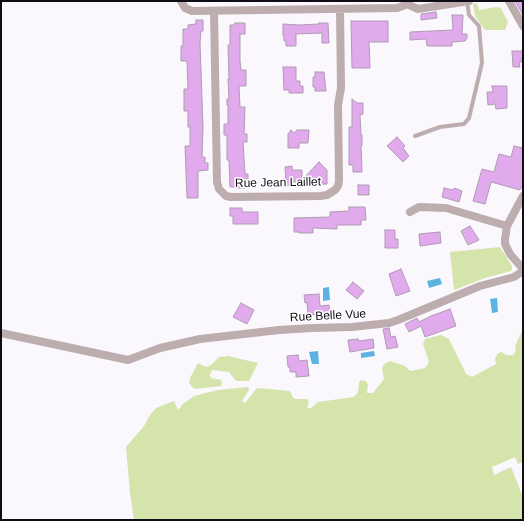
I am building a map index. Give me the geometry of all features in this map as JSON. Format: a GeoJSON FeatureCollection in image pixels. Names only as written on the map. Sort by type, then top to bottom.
{"type":"FeatureCollection","features":[{"type":"Feature","properties":{"kind":"street"},"geometry":{"type":"LineString","coordinates":[[181,1],[188,10],[214,11],[397,8],[407,2],[414,8],[418,9],[468,1]]}},
{"type":"Feature","properties":{"kind":"street"},"geometry":{"type":"LineString","coordinates":[[509,1],[523,26]]}},
{"type":"Feature","properties":{"kind":"street","name":"Rue Jean Laillet"},"geometry":{"type":"LineString","coordinates":[[214,11],[217,182],[219,188],[226,196],[231,197],[320,196],[327,195],[335,190],[339,181],[338,105],[341,88],[340,9]]}},
{"type":"Feature","properties":{"kind":"street"},"geometry":{"type":"LineString","coordinates":[[523,196],[507,226],[505,235],[505,244],[523,270]]}},
{"type":"Feature","properties":{"kind":"street"},"geometry":{"type":"LineString","coordinates":[[410,212],[419,207],[446,208],[507,226]]}},
{"type":"Feature","properties":{"kind":"street","name":"Rue Belle Vue"},"geometry":{"type":"LineString","coordinates":[[1,333],[128,360],[160,348],[200,339],[279,330],[352,327],[389,323],[480,286],[514,277],[523,270]]}},
{"type":"Feature","properties":{"kind":"lane"},"geometry":{"type":"LineString","coordinates":[[415,136],[440,127],[464,124],[469,118],[482,63],[479,26],[469,15],[468,1]]}},
{"type":"Feature","properties":{"kind":"green space"},"geometry":{"type":"Polygon","coordinates":[[[477,3],[479,10],[496,7],[501,8],[508,22],[505,30],[485,30],[475,16],[473,4],[477,3]]]}},
{"type":"Feature","properties":{"kind":"green space"},"geometry":{"type":"Polygon","coordinates":[[[500,247],[512,266],[511,271],[485,278],[454,290],[450,252],[500,247]]]}},
{"type":"Feature","properties":{"kind":"green space"},"geometry":{"type":"Polygon","coordinates":[[[523,329],[523,462],[518,464],[515,457],[492,467],[494,475],[511,467],[523,497],[523,520],[134,520],[126,447],[144,426],[156,408],[174,401],[178,410],[183,404],[194,396],[218,390],[248,387],[249,390],[242,401],[245,403],[257,388],[290,391],[295,399],[307,399],[309,402],[307,408],[311,408],[318,402],[354,397],[358,392],[359,383],[361,380],[366,381],[368,385],[367,393],[373,393],[384,379],[382,369],[384,364],[390,361],[405,366],[410,371],[425,368],[429,362],[423,344],[425,339],[441,335],[449,339],[466,374],[472,377],[496,364],[495,359],[498,353],[502,352],[506,355],[513,355],[516,351],[515,346],[523,329]]]}},
{"type":"Feature","properties":{"kind":"green space"},"geometry":{"type":"Polygon","coordinates":[[[228,356],[258,363],[249,381],[236,381],[229,372],[212,370],[210,375],[211,378],[221,380],[221,386],[194,389],[189,383],[198,363],[206,367],[211,365],[219,357],[228,356]]]}},
{"type":"Feature","properties":{"kind":"water"},"geometry":{"type":"Polygon","coordinates":[[[440,278],[442,284],[429,288],[427,281],[440,278]]]}},
{"type":"Feature","properties":{"kind":"water"},"geometry":{"type":"Polygon","coordinates":[[[329,287],[330,300],[323,301],[323,288],[329,287]]]}},
{"type":"Feature","properties":{"kind":"water"},"geometry":{"type":"Polygon","coordinates":[[[497,298],[498,312],[492,313],[490,299],[497,298]]]}},
{"type":"Feature","properties":{"kind":"water"},"geometry":{"type":"Polygon","coordinates":[[[318,351],[319,364],[312,364],[309,352],[318,351]]]}},
{"type":"Feature","properties":{"kind":"water"},"geometry":{"type":"Polygon","coordinates":[[[374,351],[375,356],[361,358],[361,353],[374,351]]]}},
{"type":"Feature","properties":{"kind":"building"},"geometry":{"type":"Polygon","coordinates":[[[515,1],[523,1],[523,15],[515,1]]]}},
{"type":"Feature","properties":{"kind":"building"},"geometry":{"type":"Polygon","coordinates":[[[436,12],[437,18],[421,20],[421,14],[436,12]]]}},
{"type":"Feature","properties":{"kind":"building"},"geometry":{"type":"Polygon","coordinates":[[[452,15],[463,15],[462,34],[467,34],[465,41],[452,42],[452,46],[427,46],[426,39],[410,40],[410,32],[453,30],[452,15]]]}},
{"type":"Feature","properties":{"kind":"building"},"geometry":{"type":"Polygon","coordinates":[[[196,20],[203,20],[203,31],[201,31],[200,42],[203,127],[202,157],[205,157],[205,163],[208,163],[208,170],[198,171],[198,198],[187,198],[185,146],[190,146],[190,127],[188,127],[188,111],[184,111],[184,89],[188,89],[187,61],[181,61],[181,46],[183,46],[183,29],[188,29],[188,25],[196,24],[196,20]]]}},
{"type":"Feature","properties":{"kind":"building"},"geometry":{"type":"Polygon","coordinates":[[[351,21],[388,21],[388,42],[369,42],[370,68],[352,68],[351,21]]]}},
{"type":"Feature","properties":{"kind":"building"},"geometry":{"type":"Polygon","coordinates":[[[235,23],[245,23],[245,34],[240,34],[240,61],[241,70],[246,70],[246,86],[239,86],[240,107],[245,107],[244,134],[247,134],[247,142],[243,142],[245,174],[248,174],[248,185],[245,185],[245,188],[230,187],[229,160],[227,160],[227,135],[224,135],[224,124],[228,124],[228,45],[230,45],[230,25],[235,25],[235,23]]]}},
{"type":"Feature","properties":{"kind":"building"},"geometry":{"type":"Polygon","coordinates":[[[328,23],[329,43],[322,43],[322,33],[296,34],[296,46],[286,46],[286,41],[284,41],[283,36],[283,24],[299,25],[328,23]]]}},
{"type":"Feature","properties":{"kind":"building"},"geometry":{"type":"Polygon","coordinates":[[[512,51],[523,51],[523,59],[521,59],[522,62],[519,62],[520,67],[513,67],[512,51]]]}},
{"type":"Feature","properties":{"kind":"building"},"geometry":{"type":"Polygon","coordinates":[[[283,67],[296,67],[296,81],[300,81],[300,86],[303,86],[303,93],[289,93],[289,90],[284,90],[283,67]]]}},
{"type":"Feature","properties":{"kind":"building"},"geometry":{"type":"Polygon","coordinates":[[[315,72],[324,72],[326,91],[315,91],[315,87],[313,87],[313,77],[315,77],[315,72]]]}},
{"type":"Feature","properties":{"kind":"building"},"geometry":{"type":"Polygon","coordinates":[[[492,86],[507,86],[507,108],[496,109],[495,104],[488,105],[487,92],[493,92],[492,86]]]}},
{"type":"Feature","properties":{"kind":"building"},"geometry":{"type":"Polygon","coordinates":[[[352,99],[357,103],[363,103],[363,114],[360,115],[362,135],[362,172],[353,172],[353,165],[349,165],[349,127],[352,127],[352,99]]]}},
{"type":"Feature","properties":{"kind":"building"},"geometry":{"type":"Polygon","coordinates":[[[291,130],[294,133],[297,130],[309,130],[308,143],[299,143],[299,148],[288,148],[288,134],[291,130]]]}},
{"type":"Feature","properties":{"kind":"building"},"geometry":{"type":"Polygon","coordinates":[[[397,137],[405,146],[403,148],[409,156],[403,162],[387,146],[397,137]]]}},
{"type":"Feature","properties":{"kind":"building"},"geometry":{"type":"Polygon","coordinates":[[[514,146],[523,148],[523,184],[520,190],[491,182],[485,204],[473,201],[482,169],[494,172],[499,154],[511,157],[514,146]]]}},
{"type":"Feature","properties":{"kind":"building"},"geometry":{"type":"Polygon","coordinates":[[[319,162],[327,170],[327,184],[305,185],[304,182],[293,182],[292,185],[286,185],[285,167],[292,166],[292,170],[302,170],[302,180],[319,162]]]}},
{"type":"Feature","properties":{"kind":"building"},"geometry":{"type":"Polygon","coordinates":[[[358,185],[369,185],[369,195],[358,195],[358,185]]]}},
{"type":"Feature","properties":{"kind":"building"},"geometry":{"type":"Polygon","coordinates":[[[444,188],[453,190],[454,188],[462,191],[459,202],[442,197],[444,188]]]}},
{"type":"Feature","properties":{"kind":"building"},"geometry":{"type":"Polygon","coordinates":[[[349,207],[365,207],[366,220],[361,220],[361,225],[337,225],[337,229],[313,228],[313,233],[294,232],[294,218],[330,217],[330,212],[349,211],[349,207]]]}},
{"type":"Feature","properties":{"kind":"building"},"geometry":{"type":"Polygon","coordinates":[[[230,208],[242,208],[242,212],[258,212],[258,224],[233,224],[233,216],[230,216],[230,208]]]}},
{"type":"Feature","properties":{"kind":"building"},"geometry":{"type":"Polygon","coordinates":[[[470,226],[479,240],[468,245],[461,231],[470,226]]]}},
{"type":"Feature","properties":{"kind":"building"},"geometry":{"type":"Polygon","coordinates":[[[385,230],[395,230],[395,239],[398,239],[398,248],[385,248],[385,230]]]}},
{"type":"Feature","properties":{"kind":"building"},"geometry":{"type":"Polygon","coordinates":[[[440,232],[441,243],[420,246],[419,234],[440,232]]]}},
{"type":"Feature","properties":{"kind":"building"},"geometry":{"type":"Polygon","coordinates":[[[401,269],[410,291],[396,296],[389,274],[401,269]]]}},
{"type":"Feature","properties":{"kind":"building"},"geometry":{"type":"Polygon","coordinates":[[[353,282],[364,291],[357,299],[346,290],[353,282]]]}},
{"type":"Feature","properties":{"kind":"building"},"geometry":{"type":"Polygon","coordinates":[[[319,294],[320,306],[329,305],[330,313],[308,315],[307,302],[305,303],[304,295],[319,294]]]}},
{"type":"Feature","properties":{"kind":"building"},"geometry":{"type":"Polygon","coordinates":[[[241,303],[254,310],[247,324],[233,317],[241,303]]]}},
{"type":"Feature","properties":{"kind":"building"},"geometry":{"type":"Polygon","coordinates":[[[450,309],[456,326],[425,337],[421,326],[409,332],[405,324],[417,318],[419,322],[450,309]]]}},
{"type":"Feature","properties":{"kind":"building"},"geometry":{"type":"Polygon","coordinates":[[[389,328],[391,337],[395,336],[398,347],[387,349],[383,329],[389,328]]]}},
{"type":"Feature","properties":{"kind":"building"},"geometry":{"type":"Polygon","coordinates":[[[358,339],[359,341],[373,339],[374,348],[350,352],[348,340],[358,339]]]}},
{"type":"Feature","properties":{"kind":"building"},"geometry":{"type":"Polygon","coordinates":[[[298,355],[299,361],[307,360],[309,376],[296,377],[296,372],[290,372],[287,356],[298,355]]]}}]}
